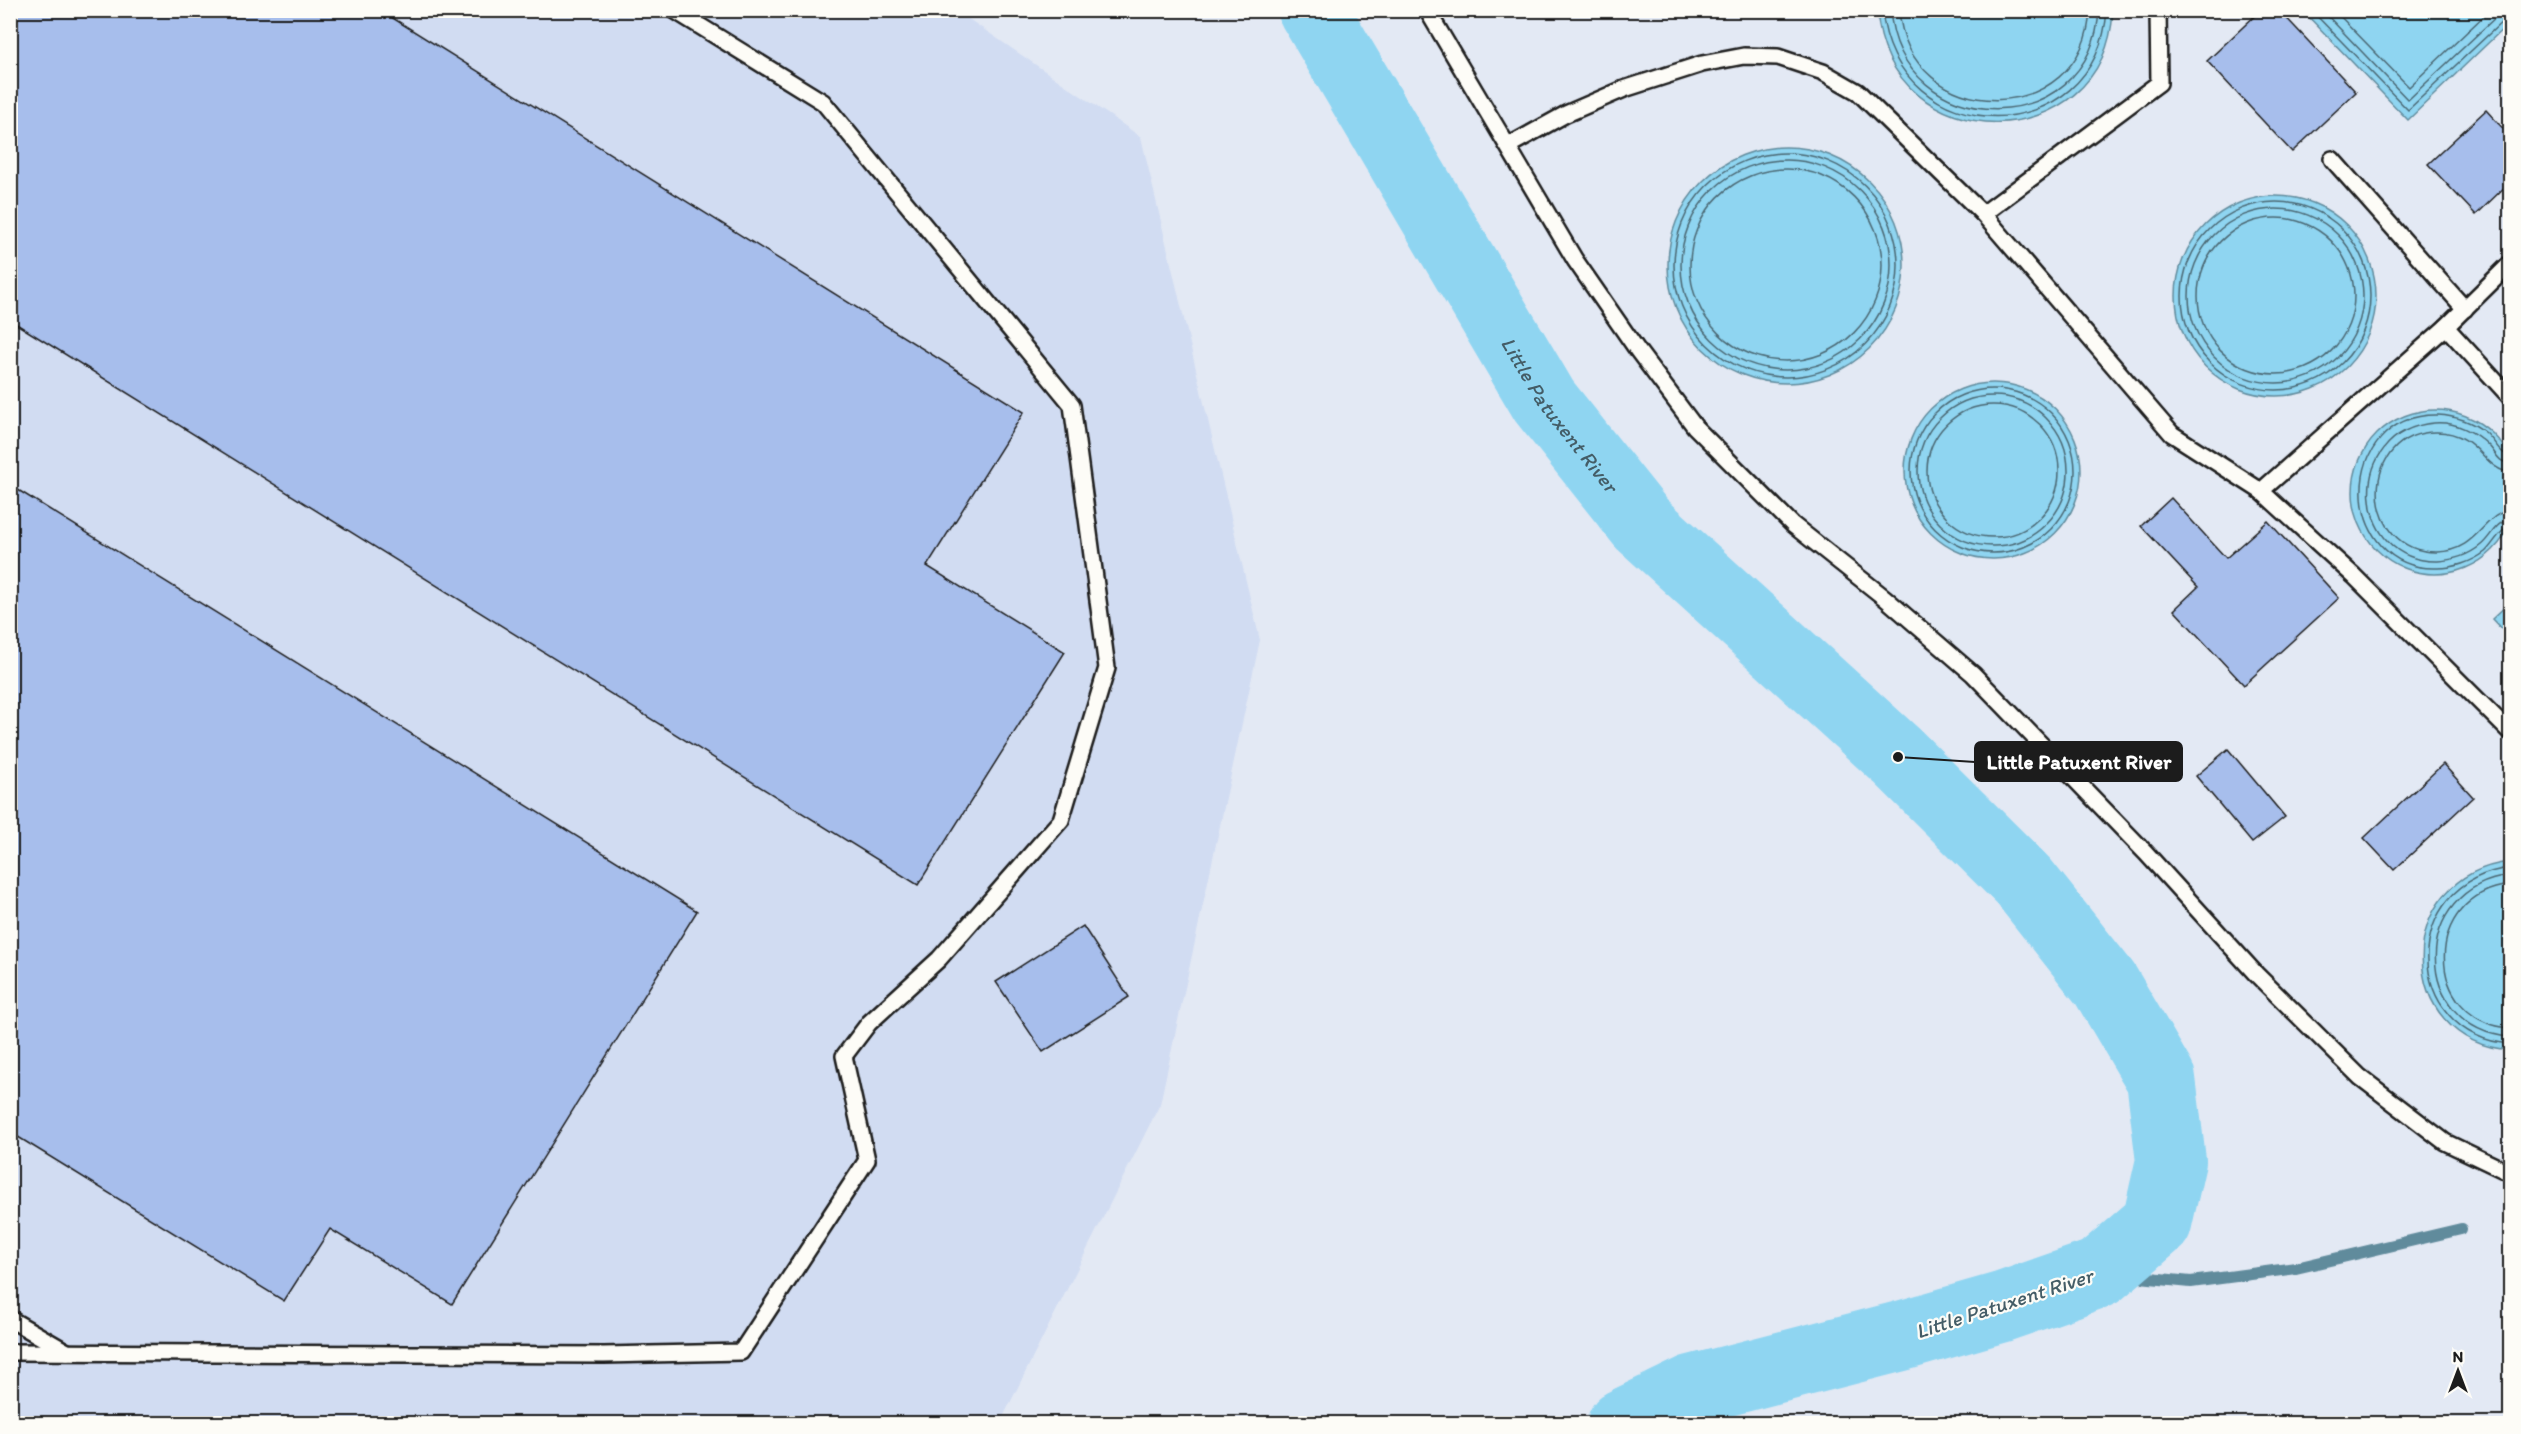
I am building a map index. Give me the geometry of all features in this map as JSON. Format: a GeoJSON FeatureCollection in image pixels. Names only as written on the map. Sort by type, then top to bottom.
{"type":"FeatureCollection","features":[{"type":"Feature","properties":{"kind":"lane"},"geometry":{"type":"LineString","coordinates":[[10,1352],[604,1355],[741,1352],[867,1160],[844,1056],[869,1023],[939,959],[1061,820],[1107,668],[1072,405],[823,102],[674,10]]}},
{"type":"Feature","properties":{"kind":"lane"},"geometry":{"type":"LineString","coordinates":[[1427,10],[1575,260],[1638,351],[1695,427],[1793,525],[1885,598],[1973,674],[2146,853],[2256,974],[2360,1077],[2445,1142],[2511,1173]]}},
{"type":"Feature","properties":{"kind":"lane"},"geometry":{"type":"LineString","coordinates":[[1983,214],[2159,83],[2158,10]]}},
{"type":"Feature","properties":{"kind":"lane"},"geometry":{"type":"LineString","coordinates":[[1508,146],[1566,114],[1624,89],[1702,64],[1744,56],[1778,57],[1823,72],[1858,92],[1983,214],[2172,434],[2261,491],[2354,576],[2511,732]]}},
{"type":"Feature","properties":{"kind":"lane"},"geometry":{"type":"LineString","coordinates":[[2332,159],[2465,309]]}},
{"type":"Feature","properties":{"kind":"lane"},"geometry":{"type":"LineString","coordinates":[[2261,491],[2446,327],[2511,264]]}},
{"type":"Feature","properties":{"kind":"lane"},"geometry":{"type":"LineString","coordinates":[[2446,327],[2511,397]]}},
{"type":"Feature","properties":{"kind":"lane"},"geometry":{"type":"LineString","coordinates":[[10,1319],[67,1352]]}},
{"type":"Feature","properties":{"kind":"shaded area"},"geometry":{"type":"Polygon","coordinates":[[[10,11],[957,11],[1141,137],[1260,640],[1160,1104],[1000,1423],[11,1423],[10,11]]]}},
{"type":"Feature","properties":{"kind":"water"},"geometry":{"type":"Polygon","coordinates":[[[1877,10],[2113,11],[2101,60],[2074,94],[2038,115],[1997,122],[1955,116],[1918,95],[1890,60],[1877,10]]]}},
{"type":"Feature","properties":{"kind":"water"},"geometry":{"type":"Polygon","coordinates":[[[2303,11],[2510,11],[2510,22],[2408,120],[2303,11]]]}},
{"type":"Feature","properties":{"kind":"water"},"geometry":{"type":"Polygon","coordinates":[[[1786,147],[1809,149],[1842,161],[1861,174],[1877,190],[1890,209],[1899,231],[1904,265],[1902,288],[1890,321],[1877,340],[1861,356],[1842,369],[1820,378],[1786,383],[1763,381],[1730,369],[1711,356],[1695,340],[1682,321],[1673,299],[1668,265],[1670,242],[1682,209],[1695,190],[1711,174],[1730,161],[1752,152],[1786,147]]]}},
{"type":"Feature","properties":{"kind":"water"},"geometry":{"type":"Polygon","coordinates":[[[2266,196],[2286,196],[2314,203],[2340,218],[2354,232],[2369,258],[2376,286],[2376,306],[2369,334],[2354,360],[2340,374],[2305,392],[2286,396],[2266,396],[2238,389],[2212,374],[2198,360],[2180,325],[2176,306],[2176,286],[2183,258],[2198,232],[2212,218],[2247,200],[2266,196]]]}},
{"type":"Feature","properties":{"kind":"water"},"geometry":{"type":"Polygon","coordinates":[[[1993,383],[2010,384],[2027,389],[2055,409],[2075,437],[2080,454],[2080,488],[2075,505],[2055,533],[2027,553],[2010,558],[1993,559],[1976,558],[1959,553],[1931,533],[1911,505],[1906,488],[1905,471],[1906,454],[1911,437],[1931,409],[1959,389],[1976,384],[1993,383]]]}},
{"type":"Feature","properties":{"kind":"water"},"geometry":{"type":"Polygon","coordinates":[[[2435,410],[2466,417],[2493,434],[2510,461],[2517,492],[2510,523],[2493,550],[2466,567],[2435,574],[2404,567],[2377,550],[2360,523],[2353,492],[2360,461],[2377,434],[2404,417],[2435,410]]]}},
{"type":"Feature","properties":{"kind":"water"},"geometry":{"type":"Polygon","coordinates":[[[2510,602],[2510,638],[2492,619],[2510,602]]]}},
{"type":"Feature","properties":{"kind":"water"},"geometry":{"type":"Polygon","coordinates":[[[2510,862],[2510,1050],[2472,1040],[2444,1019],[2428,990],[2422,958],[2428,925],[2444,896],[2471,873],[2510,862]]]}},
{"type":"Feature","properties":{"kind":"building"},"geometry":{"type":"Polygon","coordinates":[[[10,10],[380,10],[1024,412],[927,566],[1065,652],[918,885],[10,320],[10,10]]]}},
{"type":"Feature","properties":{"kind":"building"},"geometry":{"type":"Polygon","coordinates":[[[2261,10],[2279,10],[2356,92],[2292,152],[2207,61],[2261,10]]]}},
{"type":"Feature","properties":{"kind":"building"},"geometry":{"type":"Polygon","coordinates":[[[2486,110],[2510,136],[2510,182],[2476,215],[2428,164],[2486,110]]]}},
{"type":"Feature","properties":{"kind":"building"},"geometry":{"type":"Polygon","coordinates":[[[10,485],[697,911],[452,1304],[330,1229],[284,1301],[10,1132],[10,485]]]}},
{"type":"Feature","properties":{"kind":"building"},"geometry":{"type":"Polygon","coordinates":[[[2171,498],[2226,558],[2268,521],[2339,598],[2244,685],[2174,610],[2198,587],[2141,526],[2171,498]]]}},
{"type":"Feature","properties":{"kind":"building"},"geometry":{"type":"Polygon","coordinates":[[[2228,749],[2285,817],[2252,843],[2196,776],[2228,749]]]}},
{"type":"Feature","properties":{"kind":"building"},"geometry":{"type":"Polygon","coordinates":[[[2443,764],[2473,797],[2394,870],[2364,838],[2443,764]]]}},
{"type":"Feature","properties":{"kind":"building"},"geometry":{"type":"Polygon","coordinates":[[[1083,926],[1129,997],[1043,1052],[996,982],[1083,926]]]}},
{"type":"Feature","properties":{"kind":"waterway","name":"Little Patuxent River"},"geometry":{"type":"LineString","coordinates":[[1313,10],[1544,401],[1641,523],[1898,757],[2024,882],[2105,984],[2161,1079],[2171,1161],[2157,1223],[2099,1273],[2002,1307],[1901,1336],[1692,1390],[1622,1424]]}},
{"type":"Feature","properties":{"kind":"waterway"},"geometry":{"type":"LineString","coordinates":[[2099,1273],[2191,1282],[2296,1268],[2461,1229]]}},
{"type":"Feature","properties":{"kind":"place","name":"Little Patuxent River"},"geometry":{"type":"Point","coordinates":[1898,757]}}]}
